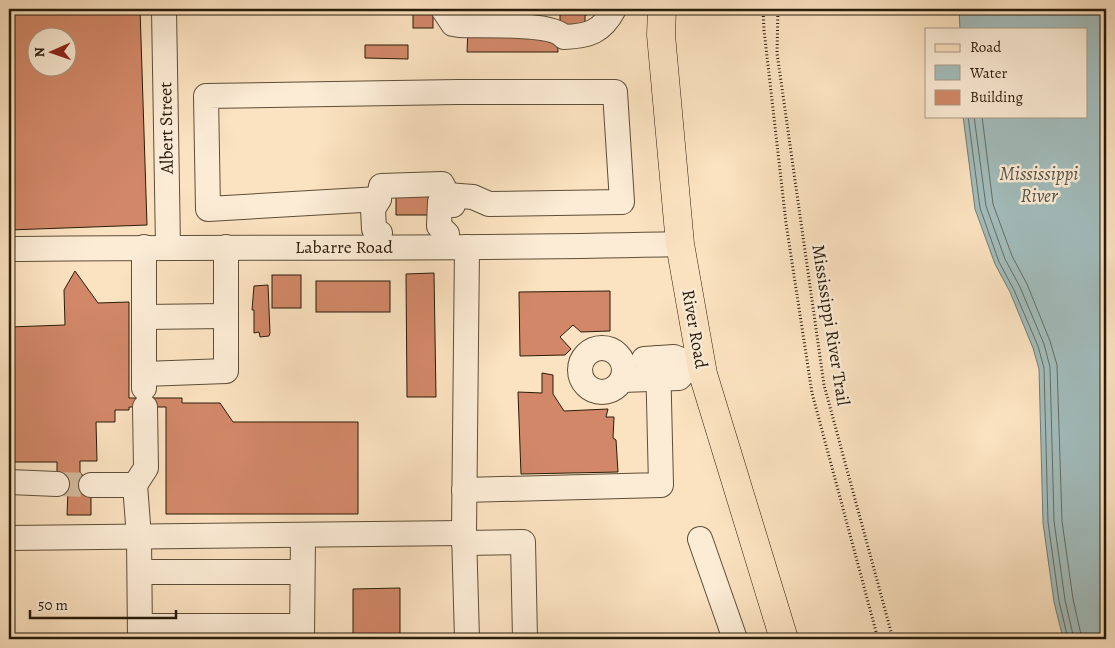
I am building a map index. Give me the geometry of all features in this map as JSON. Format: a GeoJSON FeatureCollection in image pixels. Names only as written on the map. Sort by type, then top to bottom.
{"type":"FeatureCollection","features":[{"type":"Feature","properties":{"kind":"main road","name":"River Road"},"geometry":{"type":"LineString","coordinates":[[662,9],[661,35],[680,244],[696,363],[703,374],[784,639]]}},
{"type":"Feature","properties":{"kind":"street","name":"Albert Street"},"geometry":{"type":"LineString","coordinates":[[164,9],[168,247]]}},
{"type":"Feature","properties":{"kind":"street"},"geometry":{"type":"LineString","coordinates":[[443,9],[453,24],[537,26],[561,32],[564,37],[584,36],[592,33],[614,9]]}},
{"type":"Feature","properties":{"kind":"street"},"geometry":{"type":"LineString","coordinates":[[379,199],[208,210],[206,96],[458,92],[615,92],[622,202],[489,204],[473,196],[447,195]]}},
{"type":"Feature","properties":{"kind":"street"},"geometry":{"type":"LineString","coordinates":[[380,240],[386,227],[385,208],[379,199],[381,186],[442,184],[453,203],[453,243],[464,490],[467,639]]}},
{"type":"Feature","properties":{"kind":"street","name":"Labarre Road"},"geometry":{"type":"LineString","coordinates":[[9,249],[226,247],[380,240],[453,243],[680,244]]}},
{"type":"Feature","properties":{"kind":"street"},"geometry":{"type":"LineString","coordinates":[[144,247],[146,468],[135,485],[139,537],[140,632],[302,632],[303,535]]}},
{"type":"Feature","properties":{"kind":"street"},"geometry":{"type":"LineString","coordinates":[[144,374],[226,371],[226,247]]}},
{"type":"Feature","properties":{"kind":"street"},"geometry":{"type":"LineString","coordinates":[[144,317],[225,316]]}},
{"type":"Feature","properties":{"kind":"street"},"geometry":{"type":"LineString","coordinates":[[622,370],[659,369],[674,357],[696,363]]}},
{"type":"Feature","properties":{"kind":"street"},"geometry":{"type":"LineString","coordinates":[[464,490],[661,485],[659,369]]}},
{"type":"Feature","properties":{"kind":"street"},"geometry":{"type":"LineString","coordinates":[[9,482],[57,484]]}},
{"type":"Feature","properties":{"kind":"street"},"geometry":{"type":"LineString","coordinates":[[91,485],[135,485]]}},
{"type":"Feature","properties":{"kind":"street"},"geometry":{"type":"LineString","coordinates":[[9,538],[303,535],[464,538],[523,542],[525,639]]}},
{"type":"Feature","properties":{"kind":"street"},"geometry":{"type":"LineString","coordinates":[[700,539],[735,639]]}},
{"type":"Feature","properties":{"kind":"street"},"geometry":{"type":"LineString","coordinates":[[140,572],[302,572]]}},
{"type":"Feature","properties":{"kind":"path"},"geometry":{"type":"LineString","coordinates":[[763,9],[786,223],[812,393],[878,639]]}},
{"type":"Feature","properties":{"kind":"path","name":"Mississippi River Trail"},"geometry":{"type":"LineString","coordinates":[[778,9],[777,53],[824,385],[893,639]]}},
{"type":"Feature","properties":{"kind":"water","name":"Mississippi River"},"geometry":{"type":"Polygon","coordinates":[[[959,9],[1106,9],[1106,639],[1063,639],[1054,602],[1043,523],[1039,369],[1033,348],[1010,292],[995,264],[975,209],[963,118],[1088,118],[1088,28],[960,28],[959,9]]]}},
{"type":"Feature","properties":{"kind":"building"},"geometry":{"type":"Polygon","coordinates":[[[9,9],[140,9],[147,225],[9,230],[9,9]]]}},
{"type":"Feature","properties":{"kind":"building"},"geometry":{"type":"Polygon","coordinates":[[[413,9],[433,9],[433,28],[413,28],[413,9]]]}},
{"type":"Feature","properties":{"kind":"building"},"geometry":{"type":"Polygon","coordinates":[[[560,9],[586,9],[585,26],[560,27],[560,9]]]}},
{"type":"Feature","properties":{"kind":"building"},"geometry":{"type":"Polygon","coordinates":[[[468,28],[557,33],[558,52],[467,52],[468,28]]]}},
{"type":"Feature","properties":{"kind":"building"},"geometry":{"type":"Polygon","coordinates":[[[365,45],[408,45],[408,59],[365,58],[365,45]]]}},
{"type":"Feature","properties":{"kind":"building"},"geometry":{"type":"Polygon","coordinates":[[[432,195],[433,215],[396,215],[396,196],[432,195]]]}},
{"type":"Feature","properties":{"kind":"building"},"geometry":{"type":"Polygon","coordinates":[[[75,271],[98,303],[129,302],[129,398],[182,398],[182,403],[220,403],[233,422],[358,422],[358,514],[166,514],[166,407],[129,407],[129,410],[115,410],[115,422],[96,422],[97,461],[80,461],[80,472],[87,481],[91,480],[91,515],[67,515],[68,491],[63,485],[57,484],[57,462],[9,462],[9,327],[65,325],[64,290],[75,271]]]}},
{"type":"Feature","properties":{"kind":"building"},"geometry":{"type":"Polygon","coordinates":[[[434,273],[436,397],[407,397],[406,274],[434,273]]]}},
{"type":"Feature","properties":{"kind":"building"},"geometry":{"type":"Polygon","coordinates":[[[272,275],[301,275],[301,308],[272,308],[272,275]]]}},
{"type":"Feature","properties":{"kind":"building"},"geometry":{"type":"Polygon","coordinates":[[[316,281],[390,281],[390,312],[316,312],[316,281]]]}},
{"type":"Feature","properties":{"kind":"building"},"geometry":{"type":"Polygon","coordinates":[[[268,285],[270,333],[269,336],[260,337],[259,332],[254,333],[254,310],[252,310],[254,286],[268,285]]]}},
{"type":"Feature","properties":{"kind":"building"},"geometry":{"type":"Polygon","coordinates":[[[610,291],[610,331],[581,332],[573,325],[560,337],[571,349],[565,355],[520,356],[519,292],[610,291]]]}},
{"type":"Feature","properties":{"kind":"building"},"geometry":{"type":"Polygon","coordinates":[[[542,373],[553,375],[553,394],[564,411],[608,409],[606,417],[614,417],[613,438],[616,440],[618,472],[521,474],[518,392],[542,393],[542,373]]]}},
{"type":"Feature","properties":{"kind":"building"},"geometry":{"type":"Polygon","coordinates":[[[400,588],[400,639],[353,639],[353,589],[400,588]]]}},
{"type":"Feature","properties":{"kind":"tunnel"},"geometry":{"type":"LineString","coordinates":[[57,484],[91,485]]}}]}
